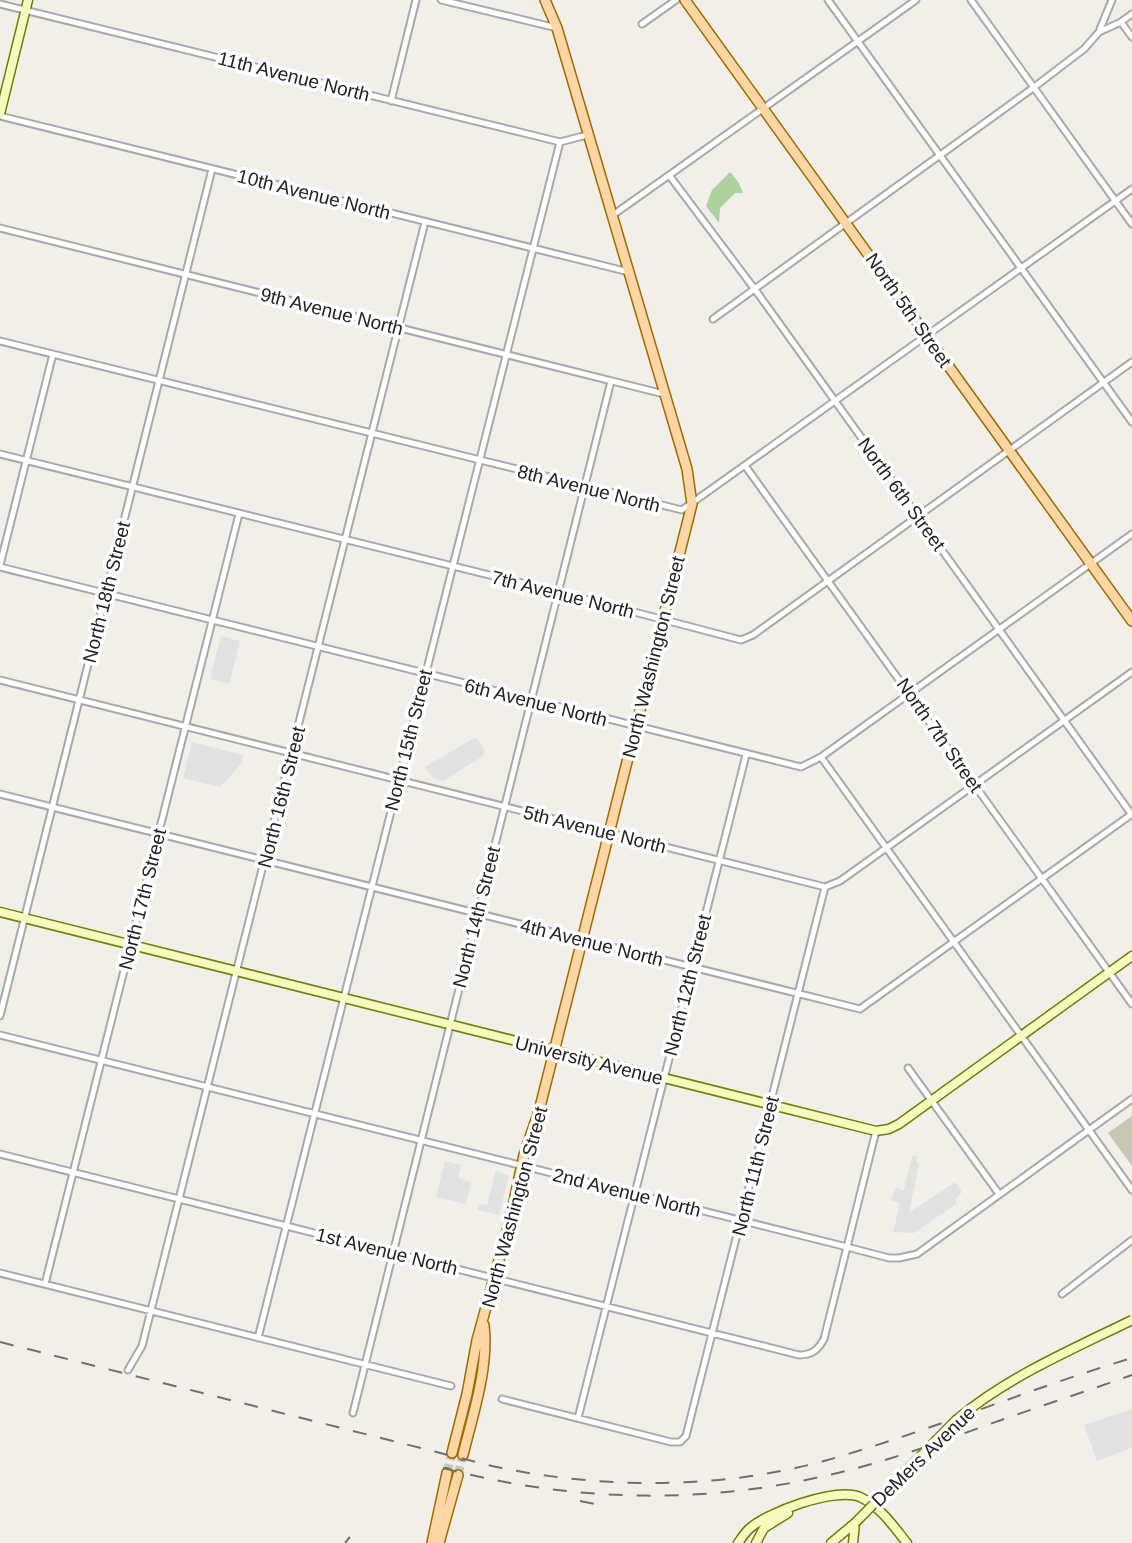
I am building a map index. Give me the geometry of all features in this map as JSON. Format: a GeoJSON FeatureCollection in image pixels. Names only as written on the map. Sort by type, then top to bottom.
{"type":"FeatureCollection","features":[{"type":"Feature","properties":{"kind":"main road","name":"North Washington Street"},"geometry":{"type":"LineString","coordinates":[[452,1453],[477,1340],[554,1051],[692,504],[687,469],[613,215],[557,28],[545,0]]}},
{"type":"Feature","properties":{"kind":"main road","name":"North 5th Street"},"geometry":{"type":"LineString","coordinates":[[685,0],[1132,621]]}},
{"type":"Feature","properties":{"kind":"main road","name":"North Washington Street"},"geometry":{"type":"LineString","coordinates":[[463,1455],[476,1402],[486,1341],[484,1319]]}},
{"type":"Feature","properties":{"kind":"main road"},"geometry":{"type":"LineString","coordinates":[[432,1543],[447,1473]]}},
{"type":"Feature","properties":{"kind":"main road"},"geometry":{"type":"LineString","coordinates":[[439,1543],[458,1475]]}},
{"type":"Feature","properties":{"kind":"street"},"geometry":{"type":"LineString","coordinates":[[0,115],[28,0]]}},
{"type":"Feature","properties":{"kind":"street"},"geometry":{"type":"LineString","coordinates":[[391,101],[416,0]]}},
{"type":"Feature","properties":{"kind":"street"},"geometry":{"type":"LineString","coordinates":[[442,0],[557,28]]}},
{"type":"Feature","properties":{"kind":"street"},"geometry":{"type":"LineString","coordinates":[[642,24],[676,0]]}},
{"type":"Feature","properties":{"kind":"street"},"geometry":{"type":"LineString","coordinates":[[828,0],[1132,422]]}},
{"type":"Feature","properties":{"kind":"street"},"geometry":{"type":"LineString","coordinates":[[613,215],[916,0]]}},
{"type":"Feature","properties":{"kind":"street"},"geometry":{"type":"LineString","coordinates":[[971,0],[1132,224]]}},
{"type":"Feature","properties":{"kind":"street"},"geometry":{"type":"LineString","coordinates":[[713,318],[1084,49],[1099,32],[1112,0]]}},
{"type":"Feature","properties":{"kind":"street","name":"11th Avenue North"},"geometry":{"type":"LineString","coordinates":[[0,4],[560,142],[587,135]]}},
{"type":"Feature","properties":{"kind":"street"},"geometry":{"type":"LineString","coordinates":[[1099,32],[1132,14]]}},
{"type":"Feature","properties":{"kind":"street"},"geometry":{"type":"LineString","coordinates":[[1121,22],[1132,37]]}},
{"type":"Feature","properties":{"kind":"street","name":"10th Avenue North"},"geometry":{"type":"LineString","coordinates":[[0,115],[629,272]]}},
{"type":"Feature","properties":{"kind":"street","name":"North 15th Street"},"geometry":{"type":"LineString","coordinates":[[258,1338],[531,248],[560,142]]}},
{"type":"Feature","properties":{"kind":"street","name":"North 18th Street"},"geometry":{"type":"LineString","coordinates":[[0,1016],[212,169]]}},
{"type":"Feature","properties":{"kind":"street","name":"North 6th Street"},"geometry":{"type":"LineString","coordinates":[[669,175],[1132,815]]}},
{"type":"Feature","properties":{"kind":"street"},"geometry":{"type":"LineString","coordinates":[[692,504],[1132,189]]}},
{"type":"Feature","properties":{"kind":"street","name":"North 16th Street"},"geometry":{"type":"LineString","coordinates":[[128,1370],[142,1346],[425,222]]}},
{"type":"Feature","properties":{"kind":"street","name":"9th Avenue North"},"geometry":{"type":"LineString","coordinates":[[0,228],[663,394]]}},
{"type":"Feature","properties":{"kind":"street","name":"8th Avenue North"},"geometry":{"type":"LineString","coordinates":[[0,341],[682,510],[692,504]]}},
{"type":"Feature","properties":{"kind":"street"},"geometry":{"type":"LineString","coordinates":[[0,566],[53,354]]}},
{"type":"Feature","properties":{"kind":"street","name":"7th Avenue North"},"geometry":{"type":"LineString","coordinates":[[0,454],[741,640],[753,635],[1132,362]]}},
{"type":"Feature","properties":{"kind":"street","name":"North 14th Street"},"geometry":{"type":"LineString","coordinates":[[353,1412],[611,381]]}},
{"type":"Feature","properties":{"kind":"street","name":"North 7th Street"},"geometry":{"type":"LineString","coordinates":[[746,467],[1132,1004]]}},
{"type":"Feature","properties":{"kind":"street","name":"North 17th Street"},"geometry":{"type":"LineString","coordinates":[[45,1284],[239,514]]}},
{"type":"Feature","properties":{"kind":"street","name":"6th Avenue North"},"geometry":{"type":"LineString","coordinates":[[0,566],[801,767],[821,757],[1132,534]]}},
{"type":"Feature","properties":{"kind":"street"},"geometry":{"type":"LineString","coordinates":[[825,887],[840,881],[887,849],[1132,672]]}},
{"type":"Feature","properties":{"kind":"street","name":"5th Avenue North"},"geometry":{"type":"LineString","coordinates":[[0,680],[825,887]]}},
{"type":"Feature","properties":{"kind":"street","name":"North 12th Street"},"geometry":{"type":"LineString","coordinates":[[578,1418],[746,755]]}},
{"type":"Feature","properties":{"kind":"street"},"geometry":{"type":"LineString","coordinates":[[821,757],[1132,1190]]}},
{"type":"Feature","properties":{"kind":"street","name":"4th Avenue North"},"geometry":{"type":"LineString","coordinates":[[0,794],[860,1009],[1132,815]]}},
{"type":"Feature","properties":{"kind":"street","name":"North 11th Street"},"geometry":{"type":"LineString","coordinates":[[578,1418],[671,1442],[680,1442],[686,1436],[825,887]]}},
{"type":"Feature","properties":{"kind":"street","name":"University Avenue"},"geometry":{"type":"LineString","coordinates":[[0,912],[876,1131]]}},
{"type":"Feature","properties":{"kind":"street"},"geometry":{"type":"LineString","coordinates":[[847,1247],[876,1131],[899,1124],[1132,957]]}},
{"type":"Feature","properties":{"kind":"street","name":"2nd Avenue North"},"geometry":{"type":"LineString","coordinates":[[0,1035],[890,1258],[917,1254],[1132,1099]]}},
{"type":"Feature","properties":{"kind":"street"},"geometry":{"type":"LineString","coordinates":[[908,1068],[999,1194]]}},
{"type":"Feature","properties":{"kind":"street","name":"1st Avenue North"},"geometry":{"type":"LineString","coordinates":[[0,1154],[799,1355],[814,1352],[824,1339],[847,1247]]}},
{"type":"Feature","properties":{"kind":"street"},"geometry":{"type":"LineString","coordinates":[[1062,1294],[1132,1240]]}},
{"type":"Feature","properties":{"kind":"street"},"geometry":{"type":"LineString","coordinates":[[0,1273],[451,1386]]}},
{"type":"Feature","properties":{"kind":"street","name":"DeMers Avenue"},"geometry":{"type":"LineString","coordinates":[[831,1543],[855,1523],[974,1405],[1015,1377],[1132,1320]]}},
{"type":"Feature","properties":{"kind":"street"},"geometry":{"type":"LineString","coordinates":[[502,1399],[578,1418]]}},
{"type":"Feature","properties":{"kind":"street"},"geometry":{"type":"LineString","coordinates":[[738,1543],[749,1529],[764,1519],[806,1502],[846,1493],[861,1497],[884,1514],[906,1542]]}},
{"type":"Feature","properties":{"kind":"street"},"geometry":{"type":"LineString","coordinates":[[755,1543],[764,1528],[806,1502]]}},
{"type":"Feature","properties":{"kind":"street"},"geometry":{"type":"LineString","coordinates":[[853,1543],[855,1523]]}},
{"type":"Feature","properties":{"kind":"shaded area"},"geometry":{"type":"Polygon","coordinates":[[[221,636],[240,641],[229,684],[210,679],[221,636]]]}},
{"type":"Feature","properties":{"kind":"shaded area"},"geometry":{"type":"Polygon","coordinates":[[[476,737],[485,750],[483,756],[443,781],[432,777],[425,767],[476,737]]]}},
{"type":"Feature","properties":{"kind":"shaded area"},"geometry":{"type":"Polygon","coordinates":[[[192,742],[243,755],[242,763],[220,787],[183,778],[192,742]]]}},
{"type":"Feature","properties":{"kind":"shaded area"},"geometry":{"type":"Polygon","coordinates":[[[1132,1116],[1132,1166],[1108,1133],[1132,1116]]]}},
{"type":"Feature","properties":{"kind":"shaded area"},"geometry":{"type":"Polygon","coordinates":[[[912,1156],[917,1156],[916,1161],[919,1164],[909,1213],[955,1182],[962,1192],[956,1198],[956,1204],[914,1233],[893,1232],[900,1204],[891,1200],[896,1188],[904,1190],[912,1156]]]}},
{"type":"Feature","properties":{"kind":"shaded area"},"geometry":{"type":"Polygon","coordinates":[[[445,1161],[461,1165],[458,1178],[471,1182],[466,1204],[436,1197],[445,1161]]]}},
{"type":"Feature","properties":{"kind":"shaded area"},"geometry":{"type":"Polygon","coordinates":[[[496,1170],[509,1176],[499,1215],[477,1210],[479,1204],[487,1205],[496,1170]]]}},
{"type":"Feature","properties":{"kind":"shaded area"},"geometry":{"type":"Polygon","coordinates":[[[1132,1409],[1132,1448],[1097,1461],[1084,1425],[1132,1409]]]}},
{"type":"Feature","properties":{"kind":"green space"},"geometry":{"type":"Polygon","coordinates":[[[730,172],[743,193],[735,193],[720,208],[719,223],[706,206],[712,190],[730,172]]]}},
{"type":"Feature","properties":{"kind":"tunnel"},"geometry":{"type":"LineString","coordinates":[[447,1473],[452,1453]]}},
{"type":"Feature","properties":{"kind":"tunnel"},"geometry":{"type":"LineString","coordinates":[[458,1475],[463,1455]]}},
{"type":"Feature","properties":{"kind":"railway"},"geometry":{"type":"LineString","coordinates":[[0,1342],[492,1466],[574,1479],[658,1483],[742,1477],[824,1461],[1132,1358]]}},
{"type":"Feature","properties":{"kind":"railway"},"geometry":{"type":"LineString","coordinates":[[443,1468],[490,1479],[584,1493],[678,1495],[773,1486],[883,1461],[1132,1375]]}},
{"type":"Feature","properties":{"kind":"railway"},"geometry":{"type":"LineString","coordinates":[[580,1501],[605,1506]]}},
{"type":"Feature","properties":{"kind":"railway"},"geometry":{"type":"LineString","coordinates":[[345,1543],[350,1537]]}}]}
